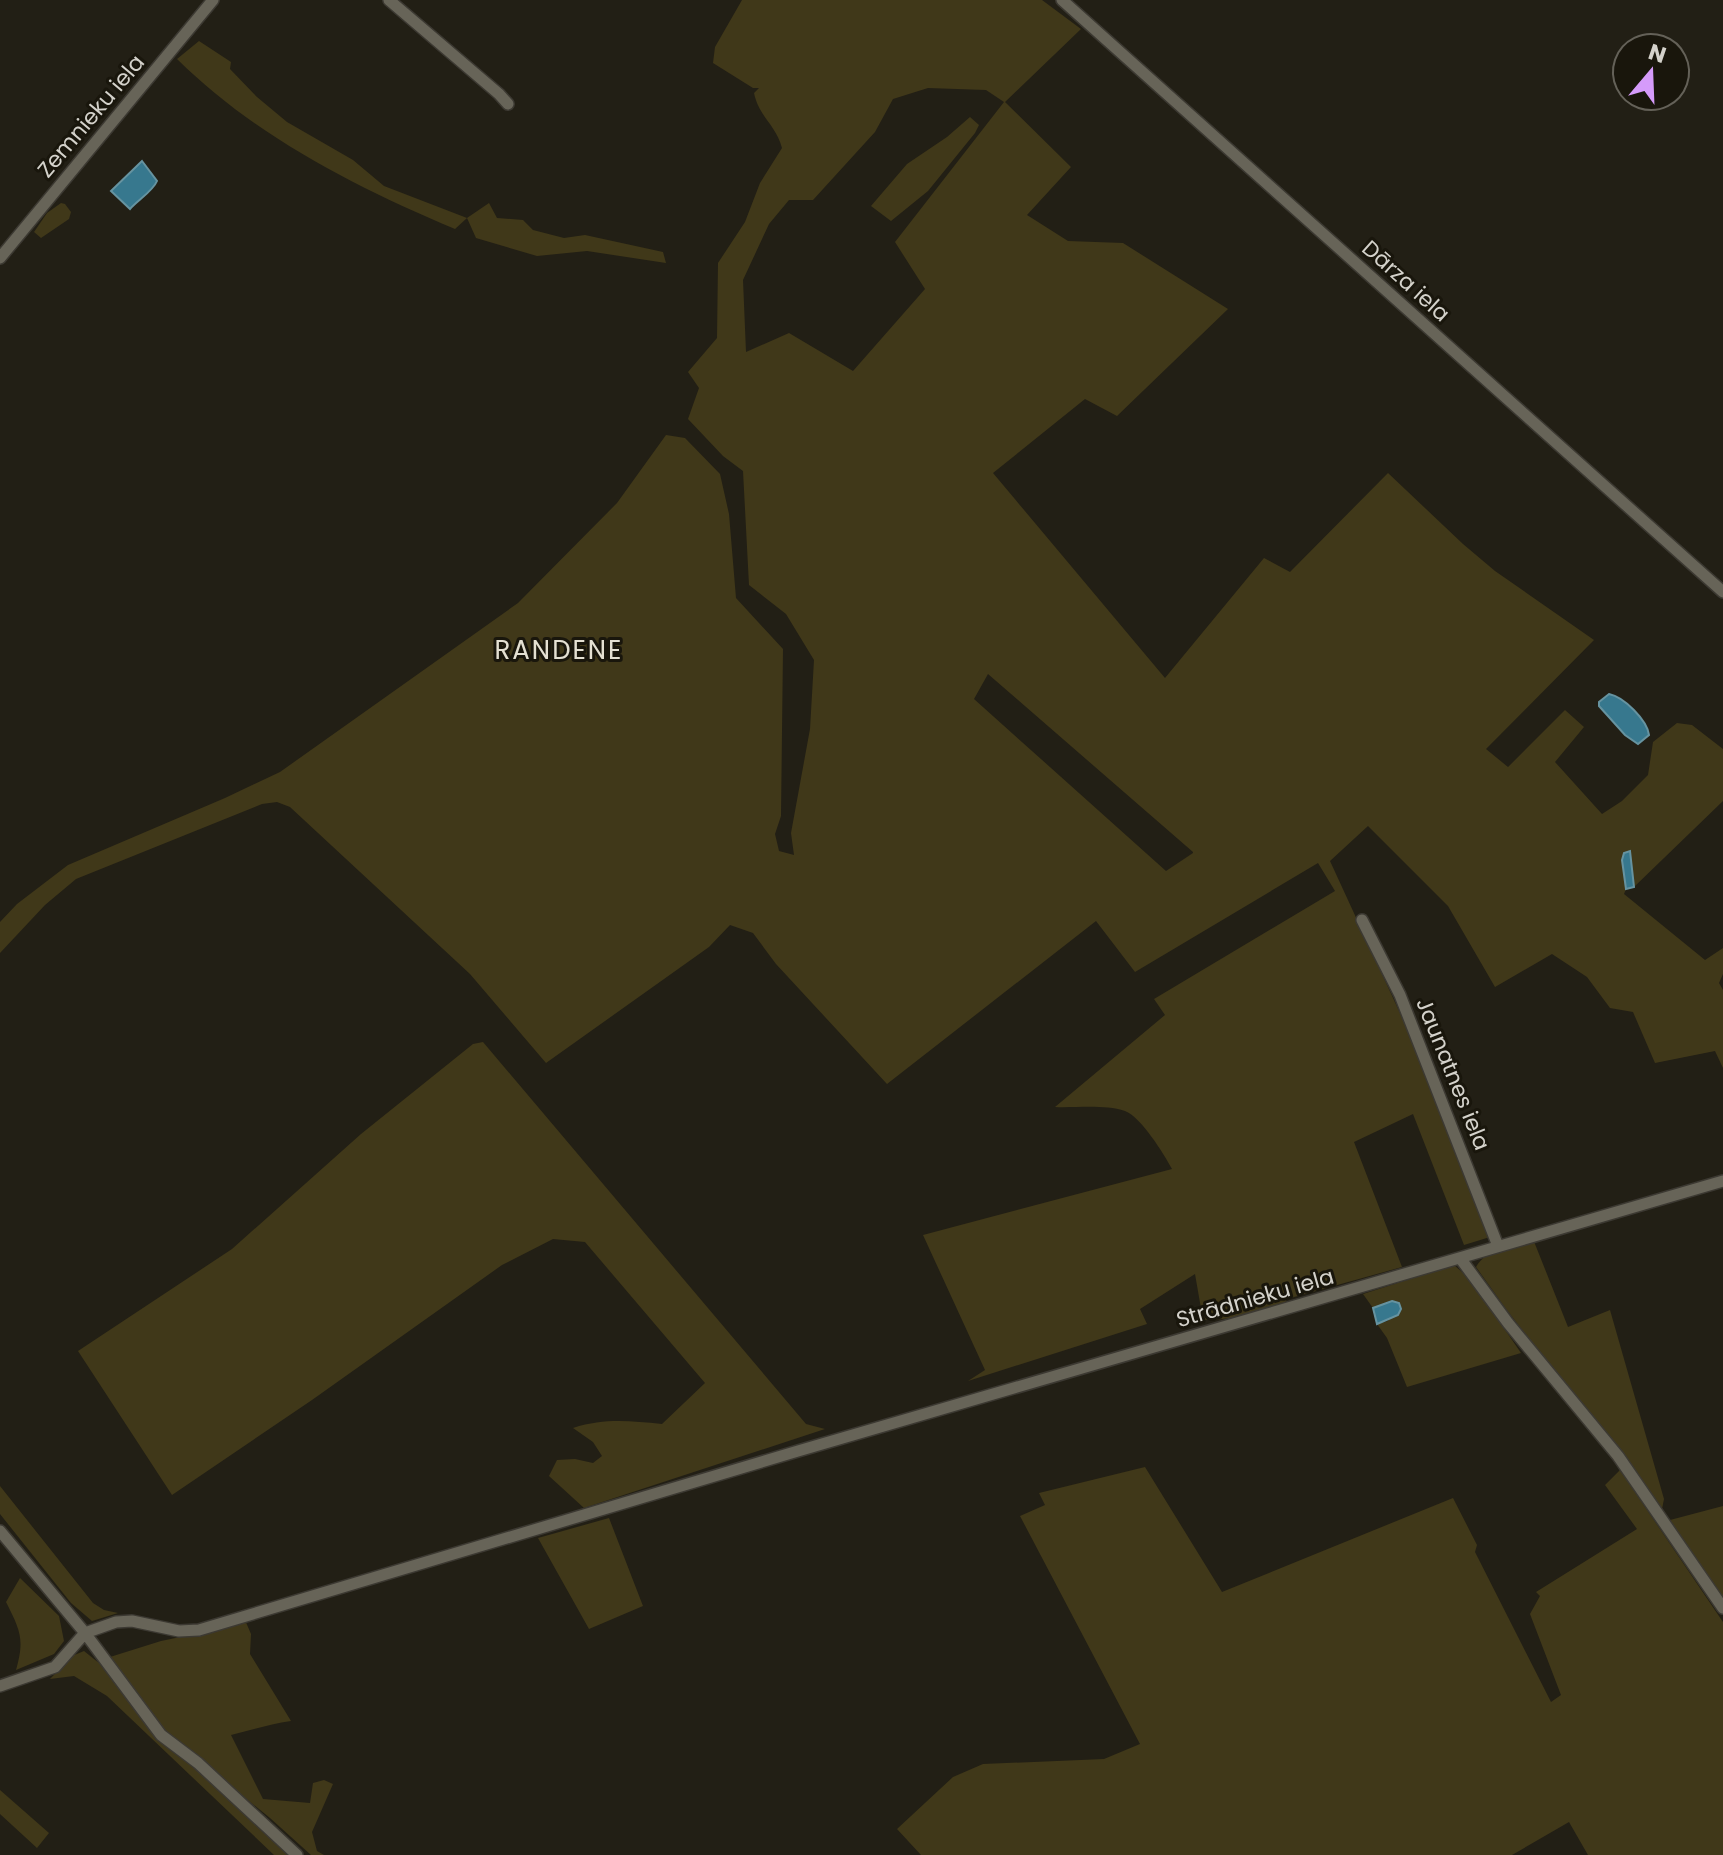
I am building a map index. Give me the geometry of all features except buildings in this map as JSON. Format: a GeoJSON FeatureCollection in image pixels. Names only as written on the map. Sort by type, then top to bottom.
{"type":"FeatureCollection","features":[{"type":"Feature","properties":{"kind":"street","name":"Zemnieku iela"},"geometry":{"type":"LineString","coordinates":[[0,258],[213,0]]}},
{"type":"Feature","properties":{"kind":"street"},"geometry":{"type":"LineString","coordinates":[[389,0],[508,104]]}},
{"type":"Feature","properties":{"kind":"street","name":"Dārza iela"},"geometry":{"type":"LineString","coordinates":[[1062,0],[1723,592]]}},
{"type":"Feature","properties":{"kind":"street","name":"Jaunatnes iela"},"geometry":{"type":"LineString","coordinates":[[1362,920],[1400,995],[1498,1246]]}},
{"type":"Feature","properties":{"kind":"street","name":"Strādnieku iela"},"geometry":{"type":"LineString","coordinates":[[85,1633],[116,1622],[132,1621],[179,1631],[199,1630],[798,1451],[1723,1181]]}},
{"type":"Feature","properties":{"kind":"street"},"geometry":{"type":"LineString","coordinates":[[1460,1258],[1508,1323],[1618,1456],[1723,1608]]}},
{"type":"Feature","properties":{"kind":"street"},"geometry":{"type":"LineString","coordinates":[[0,1531],[85,1633],[161,1735],[198,1763],[297,1855]]}},
{"type":"Feature","properties":{"kind":"street"},"geometry":{"type":"LineString","coordinates":[[0,1686],[55,1667],[85,1633]]}},
{"type":"Feature","properties":{"kind":"shaded area"},"geometry":{"type":"Polygon","coordinates":[[[742,0],[1042,0],[1081,29],[1005,102],[1071,167],[1027,215],[1068,241],[1123,243],[1228,309],[1117,416],[1085,399],[993,473],[1165,678],[1264,558],[1290,572],[1388,473],[1495,571],[1594,640],[1486,749],[1508,767],[1565,710],[1584,727],[1555,762],[1602,814],[1622,801],[1648,775],[1653,742],[1677,723],[1692,725],[1723,749],[1723,801],[1634,887],[1630,851],[1622,860],[1624,894],[1705,960],[1723,948],[1723,974],[1719,983],[1723,990],[1723,1068],[1715,1051],[1655,1063],[1633,1012],[1610,1008],[1587,977],[1552,954],[1495,987],[1448,906],[1368,826],[1330,861],[1411,1037],[1490,1237],[1464,1245],[1413,1114],[1354,1142],[1402,1267],[1287,1299],[1284,1305],[1265,1311],[1213,1320],[1203,1320],[1195,1274],[1140,1309],[1147,1324],[968,1381],[985,1370],[923,1235],[1172,1169],[1145,1128],[1125,1111],[1099,1107],[1055,1107],[1165,1015],[1154,999],[1335,891],[1318,863],[1135,972],[1096,921],[887,1084],[776,964],[753,933],[730,925],[709,947],[546,1063],[470,974],[290,807],[277,802],[262,804],[76,879],[45,905],[0,953],[0,922],[17,904],[68,865],[280,772],[518,603],[617,503],[666,435],[685,438],[720,474],[729,514],[736,598],[783,649],[781,816],[775,834],[779,851],[794,855],[791,833],[810,729],[814,660],[786,614],[749,585],[743,471],[723,456],[688,419],[699,388],[688,372],[717,338],[718,263],[745,222],[760,183],[782,148],[756,101],[754,93],[759,88],[753,88],[713,63],[715,47],[742,0]],[[928,88],[893,99],[875,132],[813,200],[789,200],[769,224],[743,280],[746,352],[789,333],[853,371],[925,289],[895,242],[1004,102],[986,90],[928,88]],[[988,674],[974,699],[1166,871],[1193,853],[1193,852],[988,674]]]}},
{"type":"Feature","properties":{"kind":"shaded area"},"geometry":{"type":"Polygon","coordinates":[[[199,41],[231,62],[230,69],[287,122],[353,160],[384,186],[467,218],[455,229],[380,196],[273,136],[207,87],[177,59],[199,41]]]}},
{"type":"Feature","properties":{"kind":"shaded area"},"geometry":{"type":"Polygon","coordinates":[[[970,117],[979,125],[975,133],[928,191],[891,221],[871,206],[907,164],[970,117]]]}},
{"type":"Feature","properties":{"kind":"shaded area"},"geometry":{"type":"Polygon","coordinates":[[[61,203],[71,212],[69,219],[41,238],[34,232],[47,213],[61,203]]]}},
{"type":"Feature","properties":{"kind":"shaded area"},"geometry":{"type":"Polygon","coordinates":[[[489,203],[497,218],[523,220],[533,230],[564,238],[585,235],[663,252],[666,263],[587,251],[537,256],[476,238],[467,218],[489,203]]]}},
{"type":"Feature","properties":{"kind":"shaded area"},"geometry":{"type":"Polygon","coordinates":[[[483,1042],[806,1424],[825,1429],[584,1508],[549,1476],[557,1460],[575,1459],[593,1463],[602,1456],[593,1442],[573,1428],[628,1421],[662,1424],[705,1383],[585,1242],[553,1239],[502,1265],[172,1495],[78,1351],[232,1249],[361,1134],[473,1044],[483,1042]]]}},
{"type":"Feature","properties":{"kind":"shaded area"},"geometry":{"type":"Polygon","coordinates":[[[1533,1239],[1568,1327],[1610,1310],[1664,1499],[1662,1509],[1476,1267],[1494,1251],[1533,1239]]]}},
{"type":"Feature","properties":{"kind":"shaded area"},"geometry":{"type":"Polygon","coordinates":[[[1454,1265],[1471,1280],[1521,1353],[1407,1387],[1387,1338],[1377,1324],[1388,1321],[1392,1301],[1373,1308],[1363,1294],[1454,1265]]]}},
{"type":"Feature","properties":{"kind":"shaded area"},"geometry":{"type":"Polygon","coordinates":[[[1145,1467],[1222,1592],[1453,1498],[1477,1545],[1475,1552],[1551,1702],[1561,1695],[1530,1614],[1540,1596],[1536,1592],[1637,1529],[1605,1485],[1620,1470],[1723,1622],[1723,1855],[1588,1855],[1569,1822],[1512,1855],[921,1855],[897,1829],[953,1777],[983,1764],[1104,1759],[1140,1744],[1020,1516],[1045,1505],[1039,1493],[1145,1467]]]}},
{"type":"Feature","properties":{"kind":"shaded area"},"geometry":{"type":"Polygon","coordinates":[[[0,1486],[93,1603],[104,1610],[118,1613],[92,1621],[71,1603],[0,1514],[0,1486]]]}},
{"type":"Feature","properties":{"kind":"shaded area"},"geometry":{"type":"Polygon","coordinates":[[[1723,1506],[1723,1600],[1670,1520],[1723,1506]]]}},
{"type":"Feature","properties":{"kind":"shaded area"},"geometry":{"type":"Polygon","coordinates":[[[609,1518],[643,1606],[589,1629],[538,1538],[609,1518]]]}},
{"type":"Feature","properties":{"kind":"shaded area"},"geometry":{"type":"Polygon","coordinates":[[[20,1578],[59,1616],[64,1641],[54,1654],[16,1670],[20,1635],[6,1602],[20,1578]]]}},
{"type":"Feature","properties":{"kind":"shaded area"},"geometry":{"type":"Polygon","coordinates":[[[245,1620],[251,1634],[250,1654],[291,1721],[231,1735],[263,1799],[310,1803],[313,1783],[324,1780],[333,1784],[312,1832],[317,1851],[324,1855],[311,1855],[166,1734],[110,1657],[245,1620]]]}},
{"type":"Feature","properties":{"kind":"shaded area"},"geometry":{"type":"Polygon","coordinates":[[[84,1651],[99,1663],[148,1727],[287,1855],[274,1855],[107,1696],[74,1676],[50,1679],[72,1656],[84,1651]]]}},
{"type":"Feature","properties":{"kind":"shaded area"},"geometry":{"type":"Polygon","coordinates":[[[0,1790],[49,1833],[37,1848],[0,1814],[0,1790]]]}},
{"type":"Feature","properties":{"kind":"water"},"geometry":{"type":"Polygon","coordinates":[[[142,161],[157,181],[130,209],[111,191],[142,161]]]}},
{"type":"Feature","properties":{"kind":"water"},"geometry":{"type":"Polygon","coordinates":[[[1609,694],[1628,704],[1644,723],[1649,735],[1638,744],[1625,735],[1599,706],[1599,702],[1609,694]]]}},
{"type":"Feature","properties":{"kind":"water"},"geometry":{"type":"Polygon","coordinates":[[[1630,851],[1634,887],[1626,889],[1622,860],[1624,853],[1630,851]]]}},
{"type":"Feature","properties":{"kind":"water"},"geometry":{"type":"Polygon","coordinates":[[[1392,1301],[1399,1303],[1401,1309],[1398,1315],[1377,1324],[1373,1308],[1392,1301]]]}},
{"type":"Feature","properties":{"kind":"district","name":"RANDENE"},"geometry":{"type":"Point","coordinates":[559,650]}}]}
